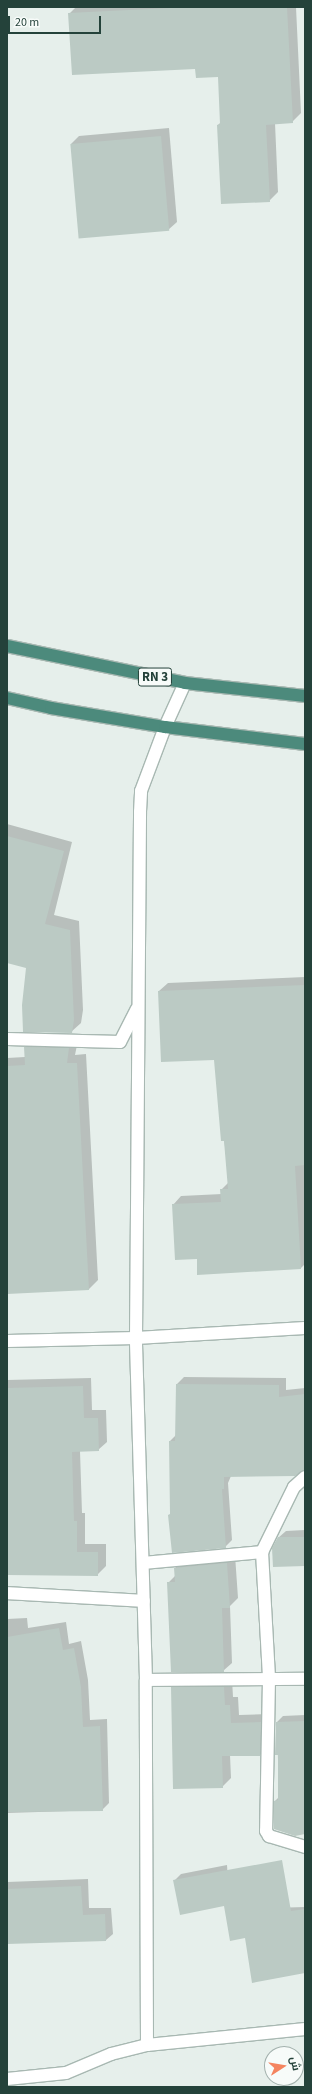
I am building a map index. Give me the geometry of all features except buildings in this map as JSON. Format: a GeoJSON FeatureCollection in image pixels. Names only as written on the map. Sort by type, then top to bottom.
{"type":"FeatureCollection","features":[{"type":"Feature","properties":{"kind":"highway","name":"RN 3"},"geometry":{"type":"LineString","coordinates":[[7,646],[185,683],[305,696]]}},
{"type":"Feature","properties":{"kind":"highway"},"geometry":{"type":"LineString","coordinates":[[7,698],[51,708],[165,727],[305,744]]}},
{"type":"Feature","properties":{"kind":"street"},"geometry":{"type":"LineString","coordinates":[[147,2045],[146,1680],[136,1338],[140,791],[165,727],[185,683]]}},
{"type":"Feature","properties":{"kind":"street"},"geometry":{"type":"LineString","coordinates":[[7,1039],[120,1042],[138,1006]]}},
{"type":"Feature","properties":{"kind":"street"},"geometry":{"type":"LineString","coordinates":[[7,1341],[136,1338],[305,1328]]}},
{"type":"Feature","properties":{"kind":"street"},"geometry":{"type":"LineString","coordinates":[[305,1477],[294,1487],[262,1552],[269,1679],[266,1831],[269,1836],[305,1847]]}},
{"type":"Feature","properties":{"kind":"street"},"geometry":{"type":"LineString","coordinates":[[143,1563],[262,1552]]}},
{"type":"Feature","properties":{"kind":"street"},"geometry":{"type":"LineString","coordinates":[[7,1593],[144,1601]]}},
{"type":"Feature","properties":{"kind":"street"},"geometry":{"type":"LineString","coordinates":[[146,1680],[305,1679]]}},
{"type":"Feature","properties":{"kind":"street"},"geometry":{"type":"LineString","coordinates":[[7,2079],[66,2073],[111,2054],[147,2045],[305,2029]]}}]}
